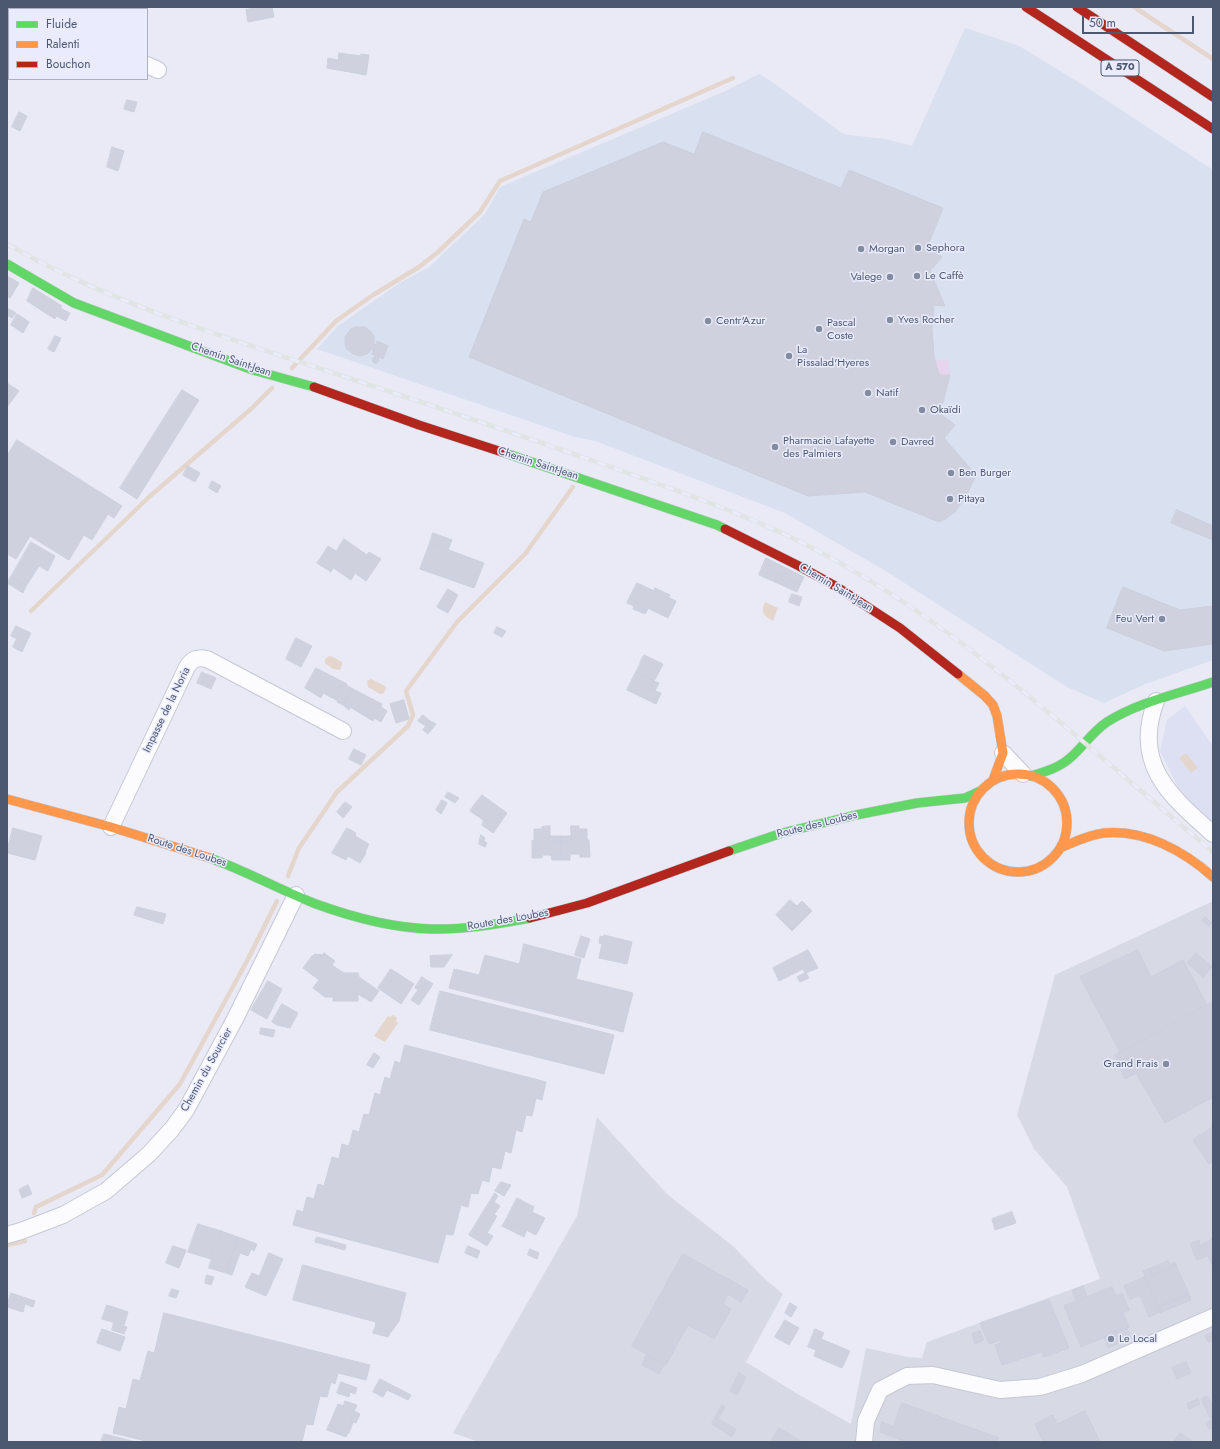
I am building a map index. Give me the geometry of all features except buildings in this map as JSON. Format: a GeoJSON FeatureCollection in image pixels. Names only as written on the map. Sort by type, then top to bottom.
{"type":"FeatureCollection","features":[{"type":"Feature","properties":{"kind":"main road","name":"A 570"},"geometry":{"type":"LineString","coordinates":[[1026,7],[1213,129]]}},
{"type":"Feature","properties":{"kind":"main road","name":"A 570"},"geometry":{"type":"LineString","coordinates":[[1077,7],[1213,97]]}},
{"type":"Feature","properties":{"kind":"main road","name":"Chemin Saint-Jean"},"geometry":{"type":"LineString","coordinates":[[7,264],[74,303],[238,364],[321,389],[419,425],[573,475],[717,525],[799,566],[837,587],[900,628],[985,696],[993,705],[997,716],[1003,753],[993,780]]}},
{"type":"Feature","properties":{"kind":"main road"},"geometry":{"type":"LineString","coordinates":[[1063,784],[1067,829],[1060,848],[1052,859],[1041,867],[1028,871],[1015,872],[1002,870],[990,864],[980,855],[973,844],[969,831],[968,819],[971,807],[980,791],[993,780],[1003,776],[1027,775],[1047,771],[1070,759],[1094,732],[1112,719],[1156,701],[1213,682]]}},
{"type":"Feature","properties":{"kind":"main road"},"geometry":{"type":"LineString","coordinates":[[1067,770],[1070,759]]}},
{"type":"Feature","properties":{"kind":"main road"},"geometry":{"type":"LineString","coordinates":[[1027,775],[1041,779],[1050,786],[1057,793],[1064,805],[1077,818]]}},
{"type":"Feature","properties":{"kind":"main road","name":"Route des Loubes"},"geometry":{"type":"LineString","coordinates":[[7,799],[111,827],[206,856],[237,868],[314,903],[348,915],[390,926],[430,929],[490,925],[587,903],[663,874],[782,833],[856,815],[917,803],[965,798],[980,791]]}},
{"type":"Feature","properties":{"kind":"main road","name":"Route des Loubes"},"geometry":{"type":"LineString","coordinates":[[894,808],[920,808],[936,811]]}},
{"type":"Feature","properties":{"kind":"main road"},"geometry":{"type":"LineString","coordinates":[[957,820],[969,831]]}},
{"type":"Feature","properties":{"kind":"main road"},"geometry":{"type":"LineString","coordinates":[[1087,825],[1104,833]]}},
{"type":"Feature","properties":{"kind":"main road"},"geometry":{"type":"LineString","coordinates":[[1060,848],[1087,837],[1104,833],[1128,834],[1152,839],[1185,855],[1213,877]]}},
{"type":"Feature","properties":{"kind":"street","name":"Impasse de la Noria"},"geometry":{"type":"LineString","coordinates":[[111,827],[186,668],[190,662],[195,659],[207,659],[343,731]]}},
{"type":"Feature","properties":{"kind":"street"},"geometry":{"type":"LineString","coordinates":[[1156,701],[1149,726],[1149,738],[1150,751],[1156,770],[1164,785],[1175,800],[1213,834]]}},
{"type":"Feature","properties":{"kind":"street"},"geometry":{"type":"LineString","coordinates":[[1003,753],[1027,775]]}},
{"type":"Feature","properties":{"kind":"street","name":"Chemin du Sourcier"},"geometry":{"type":"LineString","coordinates":[[7,1235],[63,1215],[106,1191],[149,1154],[172,1129],[186,1110],[235,1019],[296,895]]}},
{"type":"Feature","properties":{"kind":"street"},"geometry":{"type":"LineString","coordinates":[[864,1442],[866,1421],[880,1390],[907,1376],[933,1375],[1000,1390],[1040,1387],[1082,1374],[1213,1317]]}},
{"type":"Feature","properties":{"kind":"shaded area"},"geometry":{"type":"Polygon","coordinates":[[[965,28],[1019,46],[1083,85],[1213,170],[1213,660],[1143,685],[1104,703],[1067,687],[884,570],[785,513],[595,441],[575,437],[317,349],[338,326],[401,282],[428,268],[485,214],[500,187],[723,92],[759,74],[842,133],[886,139],[912,146],[965,28]]]}},
{"type":"Feature","properties":{"kind":"shaded area"},"geometry":{"type":"Polygon","coordinates":[[[948,359],[950,375],[939,375],[935,361],[948,359]]]}},
{"type":"Feature","properties":{"kind":"shaded area"},"geometry":{"type":"Polygon","coordinates":[[[765,602],[778,608],[773,621],[767,617],[763,611],[765,602]]]}},
{"type":"Feature","properties":{"kind":"shaded area"},"geometry":{"type":"Polygon","coordinates":[[[329,656],[342,662],[340,670],[333,669],[325,663],[325,659],[329,656]]]}},
{"type":"Feature","properties":{"kind":"shaded area"},"geometry":{"type":"Polygon","coordinates":[[[371,679],[385,686],[386,688],[384,693],[380,694],[368,687],[367,681],[371,679]]]}},
{"type":"Feature","properties":{"kind":"shaded area"},"geometry":{"type":"Polygon","coordinates":[[[1185,706],[1213,746],[1213,825],[1179,789],[1160,751],[1167,720],[1185,706]]]}},
{"type":"Feature","properties":{"kind":"shaded area"},"geometry":{"type":"Polygon","coordinates":[[[1186,753],[1198,768],[1191,773],[1179,758],[1186,753]]]}},
{"type":"Feature","properties":{"kind":"shaded area"},"geometry":{"type":"Polygon","coordinates":[[[1213,901],[1213,1442],[479,1442],[453,1433],[577,1216],[597,1117],[667,1194],[734,1247],[765,1279],[783,1294],[746,1362],[796,1393],[851,1424],[866,1348],[908,1357],[922,1358],[927,1342],[1100,1279],[1067,1187],[1034,1149],[1017,1115],[1055,975],[1213,901]]]}},
{"type":"Feature","properties":{"kind":"shaded area"},"geometry":{"type":"Polygon","coordinates":[[[393,1015],[397,1018],[396,1021],[398,1023],[385,1042],[374,1036],[388,1016],[390,1017],[393,1015]]]}},
{"type":"Feature","properties":{"kind":"waterway"},"geometry":{"type":"LineString","coordinates":[[1134,7],[1213,59]]}},
{"type":"Feature","properties":{"kind":"waterway"},"geometry":{"type":"LineString","coordinates":[[292,368],[336,321],[373,295],[419,267],[438,252],[480,212],[500,181],[733,78]]}},
{"type":"Feature","properties":{"kind":"waterway"},"geometry":{"type":"LineString","coordinates":[[31,611],[149,497],[251,409],[272,388]]}},
{"type":"Feature","properties":{"kind":"waterway"},"geometry":{"type":"LineString","coordinates":[[288,876],[299,848],[337,792],[408,726],[413,715],[406,691],[457,622],[525,554],[573,487]]}},
{"type":"Feature","properties":{"kind":"waterway"},"geometry":{"type":"LineString","coordinates":[[34,1213],[36,1207],[102,1175],[180,1084],[248,959],[277,901]]}},
{"type":"Feature","properties":{"kind":"waterway"},"geometry":{"type":"LineString","coordinates":[[7,1245],[25,1241]]}},
{"type":"Feature","properties":{"kind":"railway"},"geometry":{"type":"LineString","coordinates":[[7,244],[43,264],[118,298],[156,313],[422,402],[673,489],[762,524],[826,555],[907,604],[983,660],[1057,719],[1213,852]]}},
{"type":"Feature","properties":{"kind":"traffic: fast"},"geometry":{"type":"LineString","coordinates":[[7,264],[74,303],[253,370],[314,387]]}},
{"type":"Feature","properties":{"kind":"traffic: fast"},"geometry":{"type":"LineString","coordinates":[[502,452],[725,529]]}},
{"type":"Feature","properties":{"kind":"traffic: fast"},"geometry":{"type":"LineString","coordinates":[[1031,776],[1051,769],[1066,761],[1075,754],[1102,726],[1119,715],[1158,699],[1213,682]]}},
{"type":"Feature","properties":{"kind":"traffic: fast"},"geometry":{"type":"LineString","coordinates":[[729,851],[782,833],[856,815],[917,803],[965,798],[980,791]]}},
{"type":"Feature","properties":{"kind":"traffic: fast"},"geometry":{"type":"LineString","coordinates":[[210,858],[316,904],[387,924],[416,928],[456,929],[530,918]]}},
{"type":"Feature","properties":{"kind":"traffic: slow"},"geometry":{"type":"LineString","coordinates":[[958,674],[985,696],[993,705],[997,716],[1003,753],[993,780]]}},
{"type":"Feature","properties":{"kind":"traffic: slow"},"geometry":{"type":"LineString","coordinates":[[1018,774],[1037,778],[1053,788],[1063,804],[1067,823],[1063,842],[1053,858],[1037,868],[1018,872],[999,868],[983,858],[973,842],[969,823],[973,804],[983,788],[999,778],[1018,774]]}},
{"type":"Feature","properties":{"kind":"traffic: slow"},"geometry":{"type":"LineString","coordinates":[[7,799],[111,827],[210,858]]}},
{"type":"Feature","properties":{"kind":"traffic: slow"},"geometry":{"type":"LineString","coordinates":[[1060,848],[1092,835],[1104,833],[1134,835],[1148,838],[1163,844],[1202,867],[1213,877]]}},
{"type":"Feature","properties":{"kind":"traffic: jam"},"geometry":{"type":"LineString","coordinates":[[1026,7],[1213,129]]}},
{"type":"Feature","properties":{"kind":"traffic: jam"},"geometry":{"type":"LineString","coordinates":[[1077,7],[1213,97]]}},
{"type":"Feature","properties":{"kind":"traffic: jam"},"geometry":{"type":"LineString","coordinates":[[314,387],[419,425],[502,452]]}},
{"type":"Feature","properties":{"kind":"traffic: jam"},"geometry":{"type":"LineString","coordinates":[[725,529],[837,587],[900,628],[958,674]]}},
{"type":"Feature","properties":{"kind":"traffic: jam"},"geometry":{"type":"LineString","coordinates":[[530,918],[587,903],[729,851]]}},
{"type":"Feature","properties":{"kind":"place","name":"Sephora"},"geometry":{"type":"Point","coordinates":[918,248]}},
{"type":"Feature","properties":{"kind":"place","name":"Morgan"},"geometry":{"type":"Point","coordinates":[861,249]}},
{"type":"Feature","properties":{"kind":"place","name":"Le Caffè"},"geometry":{"type":"Point","coordinates":[917,276]}},
{"type":"Feature","properties":{"kind":"place","name":"Valege"},"geometry":{"type":"Point","coordinates":[890,277]}},
{"type":"Feature","properties":{"kind":"place","name":"Yves Rocher"},"geometry":{"type":"Point","coordinates":[890,320]}},
{"type":"Feature","properties":{"kind":"place","name":"Centr'Azur"},"geometry":{"type":"Point","coordinates":[708,321]}},
{"type":"Feature","properties":{"kind":"place","name":"Pascal Coste"},"geometry":{"type":"Point","coordinates":[819,329]}},
{"type":"Feature","properties":{"kind":"place","name":"La Pissalad'Hyeres"},"geometry":{"type":"Point","coordinates":[789,356]}},
{"type":"Feature","properties":{"kind":"place","name":"Natif"},"geometry":{"type":"Point","coordinates":[868,393]}},
{"type":"Feature","properties":{"kind":"place","name":"Okaïdi"},"geometry":{"type":"Point","coordinates":[922,410]}},
{"type":"Feature","properties":{"kind":"place","name":"Davred"},"geometry":{"type":"Point","coordinates":[893,442]}},
{"type":"Feature","properties":{"kind":"place","name":"Pharmacie Lafayette des Palmiers"},"geometry":{"type":"Point","coordinates":[775,447]}},
{"type":"Feature","properties":{"kind":"place","name":"Ben Burger"},"geometry":{"type":"Point","coordinates":[951,473]}},
{"type":"Feature","properties":{"kind":"place","name":"Pitaya"},"geometry":{"type":"Point","coordinates":[950,499]}},
{"type":"Feature","properties":{"kind":"place","name":"Feu Vert"},"geometry":{"type":"Point","coordinates":[1162,619]}},
{"type":"Feature","properties":{"kind":"place","name":"Grand Frais"},"geometry":{"type":"Point","coordinates":[1166,1064]}},
{"type":"Feature","properties":{"kind":"place","name":"Le Local"},"geometry":{"type":"Point","coordinates":[1111,1339]}}]}
